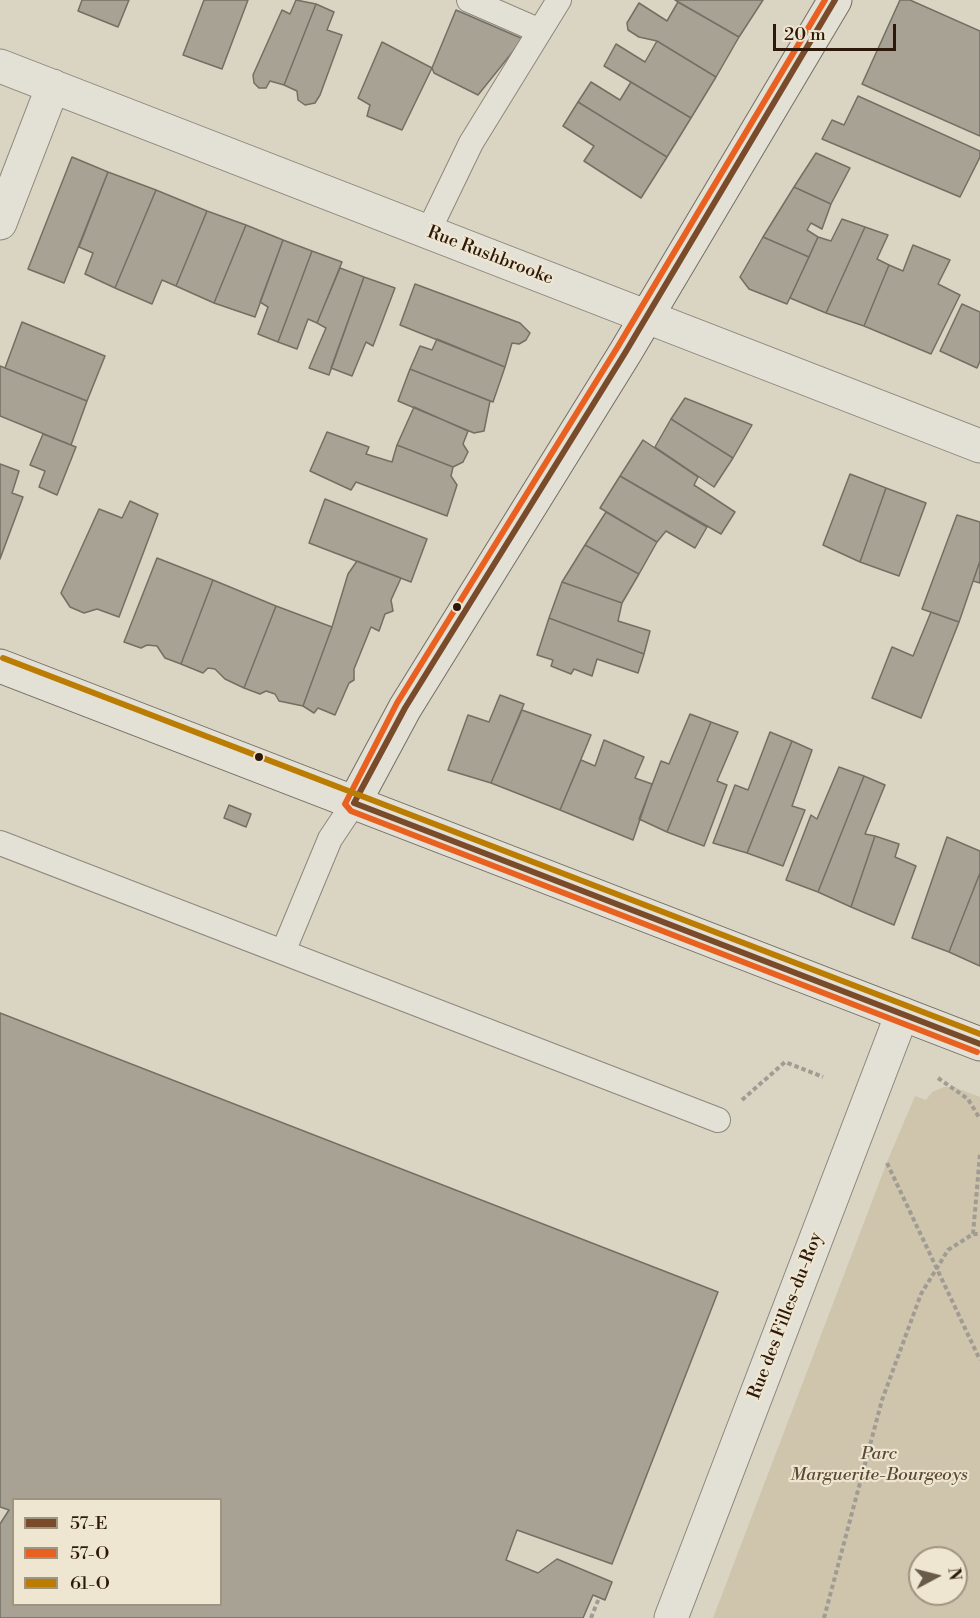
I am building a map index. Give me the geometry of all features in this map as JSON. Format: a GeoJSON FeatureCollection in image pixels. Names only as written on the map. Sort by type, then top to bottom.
{"type":"FeatureCollection","features":[{"type":"Feature","properties":{"kind":"street"},"geometry":{"type":"LineString","coordinates":[[354,803],[405,708],[646,318],[835,0]]}},
{"type":"Feature","properties":{"kind":"street","name":"Rue Rushbrooke"},"geometry":{"type":"LineString","coordinates":[[0,66],[980,446]]}},
{"type":"Feature","properties":{"kind":"street"},"geometry":{"type":"LineString","coordinates":[[0,223],[53,86]]}},
{"type":"Feature","properties":{"kind":"street"},"geometry":{"type":"LineString","coordinates":[[0,666],[980,1044]]}},
{"type":"Feature","properties":{"kind":"street","name":"Rue des Filles-du-Roy"},"geometry":{"type":"LineString","coordinates":[[670,1618],[902,1014]]}},
{"type":"Feature","properties":{"kind":"lane"},"geometry":{"type":"LineString","coordinates":[[469,0],[540,31]]}},
{"type":"Feature","properties":{"kind":"lane"},"geometry":{"type":"LineString","coordinates":[[428,232],[471,143],[559,0]]}},
{"type":"Feature","properties":{"kind":"lane"},"geometry":{"type":"LineString","coordinates":[[283,952],[330,839],[354,803]]}},
{"type":"Feature","properties":{"kind":"lane"},"geometry":{"type":"LineString","coordinates":[[0,843],[718,1120]]}},
{"type":"Feature","properties":{"kind":"path"},"geometry":{"type":"LineString","coordinates":[[718,1120],[785,1062],[823,1077]]}},
{"type":"Feature","properties":{"kind":"path"},"geometry":{"type":"LineString","coordinates":[[938,1078],[968,1099],[980,1119]]}},
{"type":"Feature","properties":{"kind":"path"},"geometry":{"type":"LineString","coordinates":[[972,1234],[980,1154]]}},
{"type":"Feature","properties":{"kind":"path"},"geometry":{"type":"LineString","coordinates":[[886,1162],[980,1360]]}},
{"type":"Feature","properties":{"kind":"path"},"geometry":{"type":"LineString","coordinates":[[824,1618],[882,1400],[903,1338],[936,1265],[948,1250],[972,1234],[980,1234]]}},
{"type":"Feature","properties":{"kind":"path"},"geometry":{"type":"LineString","coordinates":[[591,1618],[599,1598]]}},
{"type":"Feature","properties":{"kind":"green space","name":"Parc Marguerite-Bourgeoys"},"geometry":{"type":"Polygon","coordinates":[[[944,1087],[954,1087],[980,1097],[980,1618],[713,1618],[887,1162],[915,1096],[926,1100],[932,1092],[944,1087]]]}},
{"type":"Feature","properties":{"kind":"building"},"geometry":{"type":"Polygon","coordinates":[[[82,0],[129,0],[118,27],[78,11],[82,0]]]}},
{"type":"Feature","properties":{"kind":"building"},"geometry":{"type":"Polygon","coordinates":[[[204,0],[248,0],[222,69],[183,55],[204,0]]]}},
{"type":"Feature","properties":{"kind":"building"},"geometry":{"type":"Polygon","coordinates":[[[296,0],[316,4],[284,85],[270,81],[266,88],[259,88],[254,83],[253,75],[282,10],[290,14],[296,0]]]}},
{"type":"Feature","properties":{"kind":"building"},"geometry":{"type":"Polygon","coordinates":[[[675,0],[763,0],[739,37],[675,0]]]}},
{"type":"Feature","properties":{"kind":"building"},"geometry":{"type":"Polygon","coordinates":[[[900,0],[910,0],[980,31],[980,136],[862,84],[900,0]]]}},
{"type":"Feature","properties":{"kind":"building"},"geometry":{"type":"Polygon","coordinates":[[[678,2],[739,37],[716,77],[657,41],[639,37],[628,30],[627,23],[639,3],[667,21],[678,2]]]}},
{"type":"Feature","properties":{"kind":"building"},"geometry":{"type":"Polygon","coordinates":[[[316,4],[334,12],[327,30],[342,35],[320,95],[315,103],[305,105],[298,100],[297,91],[284,85],[316,4]]]}},
{"type":"Feature","properties":{"kind":"building"},"geometry":{"type":"Polygon","coordinates":[[[456,10],[523,39],[478,95],[434,73],[432,68],[456,10]]]}},
{"type":"Feature","properties":{"kind":"building"},"geometry":{"type":"Polygon","coordinates":[[[657,41],[716,77],[691,118],[604,66],[616,44],[645,62],[657,41]]]}},
{"type":"Feature","properties":{"kind":"building"},"geometry":{"type":"Polygon","coordinates":[[[382,42],[432,68],[402,130],[367,116],[370,105],[358,98],[382,42]]]}},
{"type":"Feature","properties":{"kind":"building"},"geometry":{"type":"Polygon","coordinates":[[[591,82],[620,100],[631,82],[691,118],[667,157],[578,102],[591,82]]]}},
{"type":"Feature","properties":{"kind":"building"},"geometry":{"type":"Polygon","coordinates":[[[858,96],[980,151],[980,157],[960,197],[822,139],[832,120],[844,125],[858,96]]]}},
{"type":"Feature","properties":{"kind":"building"},"geometry":{"type":"Polygon","coordinates":[[[578,102],[667,157],[641,198],[584,161],[594,146],[563,126],[578,102]]]}},
{"type":"Feature","properties":{"kind":"building"},"geometry":{"type":"Polygon","coordinates":[[[816,153],[850,168],[831,204],[794,187],[816,153]]]}},
{"type":"Feature","properties":{"kind":"building"},"geometry":{"type":"Polygon","coordinates":[[[72,157],[108,172],[64,283],[28,269],[72,157]]]}},
{"type":"Feature","properties":{"kind":"building"},"geometry":{"type":"Polygon","coordinates":[[[108,172],[156,190],[115,288],[85,274],[93,253],[79,247],[108,172]]]}},
{"type":"Feature","properties":{"kind":"building"},"geometry":{"type":"Polygon","coordinates":[[[794,187],[831,204],[822,229],[811,223],[807,230],[818,237],[809,257],[763,237],[794,187]]]}},
{"type":"Feature","properties":{"kind":"building"},"geometry":{"type":"Polygon","coordinates":[[[156,190],[207,211],[176,286],[162,280],[152,304],[115,288],[156,190]]]}},
{"type":"Feature","properties":{"kind":"building"},"geometry":{"type":"Polygon","coordinates":[[[207,211],[246,225],[214,303],[176,286],[207,211]]]}},
{"type":"Feature","properties":{"kind":"building"},"geometry":{"type":"Polygon","coordinates":[[[842,219],[865,227],[826,313],[790,298],[818,237],[831,241],[842,219]]]}},
{"type":"Feature","properties":{"kind":"building"},"geometry":{"type":"Polygon","coordinates":[[[246,225],[283,240],[255,317],[214,303],[246,225]]]}},
{"type":"Feature","properties":{"kind":"building"},"geometry":{"type":"Polygon","coordinates":[[[865,227],[888,235],[877,259],[889,265],[864,326],[826,313],[865,227]]]}},
{"type":"Feature","properties":{"kind":"building"},"geometry":{"type":"Polygon","coordinates":[[[763,237],[809,257],[787,304],[749,289],[740,277],[763,237]]]}},
{"type":"Feature","properties":{"kind":"building"},"geometry":{"type":"Polygon","coordinates":[[[283,240],[312,251],[278,342],[258,334],[268,307],[260,302],[283,240]]]}},
{"type":"Feature","properties":{"kind":"building"},"geometry":{"type":"Polygon","coordinates":[[[913,245],[950,260],[938,284],[960,295],[931,354],[864,326],[889,265],[903,271],[913,245]]]}},
{"type":"Feature","properties":{"kind":"building"},"geometry":{"type":"Polygon","coordinates":[[[312,251],[342,262],[317,323],[308,319],[297,349],[278,342],[312,251]]]}},
{"type":"Feature","properties":{"kind":"building"},"geometry":{"type":"Polygon","coordinates":[[[340,268],[364,277],[329,375],[309,368],[326,328],[317,323],[340,268]]]}},
{"type":"Feature","properties":{"kind":"building"},"geometry":{"type":"Polygon","coordinates":[[[364,277],[395,288],[373,346],[366,342],[352,376],[331,368],[364,277]]]}},
{"type":"Feature","properties":{"kind":"building"},"geometry":{"type":"Polygon","coordinates":[[[415,284],[520,323],[530,333],[526,340],[519,344],[512,343],[505,367],[400,325],[415,284]]]}},
{"type":"Feature","properties":{"kind":"building"},"geometry":{"type":"Polygon","coordinates":[[[962,304],[980,312],[980,361],[977,368],[940,351],[962,304]]]}},
{"type":"Feature","properties":{"kind":"building"},"geometry":{"type":"Polygon","coordinates":[[[22,322],[105,356],[87,401],[5,368],[22,322]]]}},
{"type":"Feature","properties":{"kind":"building"},"geometry":{"type":"Polygon","coordinates":[[[437,339],[505,367],[493,402],[410,369],[420,346],[432,350],[437,339]]]}},
{"type":"Feature","properties":{"kind":"building"},"geometry":{"type":"Polygon","coordinates":[[[0,366],[87,401],[71,445],[0,416],[0,366]]]}},
{"type":"Feature","properties":{"kind":"building"},"geometry":{"type":"Polygon","coordinates":[[[410,369],[490,401],[484,431],[474,433],[398,401],[410,369]]]}},
{"type":"Feature","properties":{"kind":"building"},"geometry":{"type":"Polygon","coordinates":[[[685,398],[752,425],[733,458],[671,419],[685,398]]]}},
{"type":"Feature","properties":{"kind":"building"},"geometry":{"type":"Polygon","coordinates":[[[414,407],[468,431],[463,444],[468,452],[463,462],[453,467],[397,445],[414,407]]]}},
{"type":"Feature","properties":{"kind":"building"},"geometry":{"type":"Polygon","coordinates":[[[671,419],[733,458],[714,487],[655,447],[671,419]]]}},
{"type":"Feature","properties":{"kind":"building"},"geometry":{"type":"Polygon","coordinates":[[[327,432],[369,447],[366,454],[392,462],[397,445],[453,467],[451,476],[457,485],[447,516],[356,482],[351,490],[310,471],[327,432]]]}},
{"type":"Feature","properties":{"kind":"building"},"geometry":{"type":"Polygon","coordinates":[[[43,434],[76,447],[57,495],[39,487],[45,471],[30,465],[43,434]]]}},
{"type":"Feature","properties":{"kind":"building"},"geometry":{"type":"Polygon","coordinates":[[[643,440],[698,477],[694,485],[735,512],[721,534],[620,476],[643,440]]]}},
{"type":"Feature","properties":{"kind":"building"},"geometry":{"type":"Polygon","coordinates":[[[0,464],[19,471],[12,493],[23,497],[0,559],[0,464]]]}},
{"type":"Feature","properties":{"kind":"building"},"geometry":{"type":"Polygon","coordinates":[[[850,474],[886,488],[860,562],[823,545],[850,474]]]}},
{"type":"Feature","properties":{"kind":"building"},"geometry":{"type":"Polygon","coordinates":[[[620,476],[707,527],[695,548],[666,531],[657,542],[600,508],[620,476]]]}},
{"type":"Feature","properties":{"kind":"building"},"geometry":{"type":"Polygon","coordinates":[[[886,488],[926,503],[899,576],[860,562],[886,488]]]}},
{"type":"Feature","properties":{"kind":"building"},"geometry":{"type":"Polygon","coordinates":[[[325,499],[427,539],[411,582],[309,543],[325,499]]]}},
{"type":"Feature","properties":{"kind":"building"},"geometry":{"type":"Polygon","coordinates":[[[130,501],[158,514],[119,617],[97,609],[84,613],[70,607],[61,593],[99,509],[122,518],[130,501]]]}},
{"type":"Feature","properties":{"kind":"building"},"geometry":{"type":"Polygon","coordinates":[[[606,512],[657,542],[639,574],[585,545],[606,512]]]}},
{"type":"Feature","properties":{"kind":"building"},"geometry":{"type":"Polygon","coordinates":[[[957,515],[980,522],[980,561],[959,622],[922,609],[957,515]]]}},
{"type":"Feature","properties":{"kind":"building"},"geometry":{"type":"Polygon","coordinates":[[[585,545],[639,574],[622,603],[562,582],[585,545]]]}},
{"type":"Feature","properties":{"kind":"building"},"geometry":{"type":"Polygon","coordinates":[[[157,558],[213,580],[181,664],[165,658],[157,646],[147,645],[141,648],[124,642],[157,558]]]}},
{"type":"Feature","properties":{"kind":"building"},"geometry":{"type":"Polygon","coordinates":[[[357,561],[401,578],[391,600],[393,611],[385,614],[379,631],[371,627],[354,669],[354,680],[349,683],[335,715],[318,708],[314,713],[303,706],[332,627],[348,574],[357,561]]]}},
{"type":"Feature","properties":{"kind":"building"},"geometry":{"type":"Polygon","coordinates":[[[980,561],[980,583],[973,581],[980,561]]]}},
{"type":"Feature","properties":{"kind":"building"},"geometry":{"type":"Polygon","coordinates":[[[213,580],[276,606],[244,688],[225,679],[215,669],[208,668],[203,673],[181,664],[213,580]]]}},
{"type":"Feature","properties":{"kind":"building"},"geometry":{"type":"Polygon","coordinates":[[[562,582],[622,603],[618,621],[650,631],[644,654],[549,618],[562,582]]]}},
{"type":"Feature","properties":{"kind":"building"},"geometry":{"type":"Polygon","coordinates":[[[276,606],[332,627],[303,706],[279,701],[275,694],[266,691],[260,694],[244,688],[276,606]]]}},
{"type":"Feature","properties":{"kind":"building"},"geometry":{"type":"Polygon","coordinates":[[[931,612],[959,622],[921,718],[872,698],[892,647],[913,656],[931,612]]]}},
{"type":"Feature","properties":{"kind":"building"},"geometry":{"type":"Polygon","coordinates":[[[549,618],[644,654],[638,673],[597,659],[592,676],[574,669],[571,674],[551,666],[553,660],[537,655],[549,618]]]}},
{"type":"Feature","properties":{"kind":"building"},"geometry":{"type":"Polygon","coordinates":[[[500,695],[524,704],[491,783],[448,770],[468,715],[489,722],[500,695]]]}},
{"type":"Feature","properties":{"kind":"building"},"geometry":{"type":"Polygon","coordinates":[[[522,710],[591,735],[560,810],[491,783],[522,710]]]}},
{"type":"Feature","properties":{"kind":"building"},"geometry":{"type":"Polygon","coordinates":[[[690,714],[711,722],[667,832],[639,819],[661,761],[669,764],[690,714]]]}},
{"type":"Feature","properties":{"kind":"building"},"geometry":{"type":"Polygon","coordinates":[[[711,722],[738,732],[717,781],[727,785],[704,846],[667,832],[711,722]]]}},
{"type":"Feature","properties":{"kind":"building"},"geometry":{"type":"Polygon","coordinates":[[[770,732],[792,741],[747,853],[713,843],[735,785],[748,790],[770,732]]]}},
{"type":"Feature","properties":{"kind":"building"},"geometry":{"type":"Polygon","coordinates":[[[604,740],[644,757],[635,778],[652,784],[633,840],[560,810],[581,760],[595,766],[604,740]]]}},
{"type":"Feature","properties":{"kind":"building"},"geometry":{"type":"Polygon","coordinates":[[[792,741],[812,750],[792,806],[805,810],[783,866],[747,853],[792,741]]]}},
{"type":"Feature","properties":{"kind":"building"},"geometry":{"type":"Polygon","coordinates":[[[839,767],[864,776],[818,892],[786,880],[811,815],[817,819],[839,767]]]}},
{"type":"Feature","properties":{"kind":"building"},"geometry":{"type":"Polygon","coordinates":[[[864,776],[885,785],[865,834],[875,836],[851,907],[818,892],[864,776]]]}},
{"type":"Feature","properties":{"kind":"building"},"geometry":{"type":"Polygon","coordinates":[[[229,805],[251,814],[246,827],[224,818],[229,805]]]}},
{"type":"Feature","properties":{"kind":"building"},"geometry":{"type":"Polygon","coordinates":[[[875,836],[899,844],[895,857],[916,866],[894,925],[851,907],[875,836]]]}},
{"type":"Feature","properties":{"kind":"building"},"geometry":{"type":"Polygon","coordinates":[[[947,837],[980,851],[980,873],[949,952],[912,938],[947,837]]]}},
{"type":"Feature","properties":{"kind":"building"},"geometry":{"type":"Polygon","coordinates":[[[980,873],[980,966],[949,952],[980,873]]]}},
{"type":"Feature","properties":{"kind":"building"},"geometry":{"type":"Polygon","coordinates":[[[0,1013],[718,1292],[612,1564],[517,1530],[506,1560],[538,1573],[557,1559],[612,1582],[605,1600],[593,1595],[583,1618],[0,1618],[0,1524],[9,1510],[0,1507],[0,1013]]]}},
{"type":"Feature","properties":{"kind":"transit line","name":"57-O"},"geometry":{"type":"LineString","coordinates":[[825,0],[617,348],[397,703],[345,804],[351,811],[977,1052]]}},
{"type":"Feature","properties":{"kind":"transit line","name":"57-E"},"geometry":{"type":"LineString","coordinates":[[835,0],[625,353],[405,708],[354,803],[980,1044]]}},
{"type":"Feature","properties":{"kind":"transit line","name":"61-O"},"geometry":{"type":"LineString","coordinates":[[3,658],[980,1034]]}}]}
